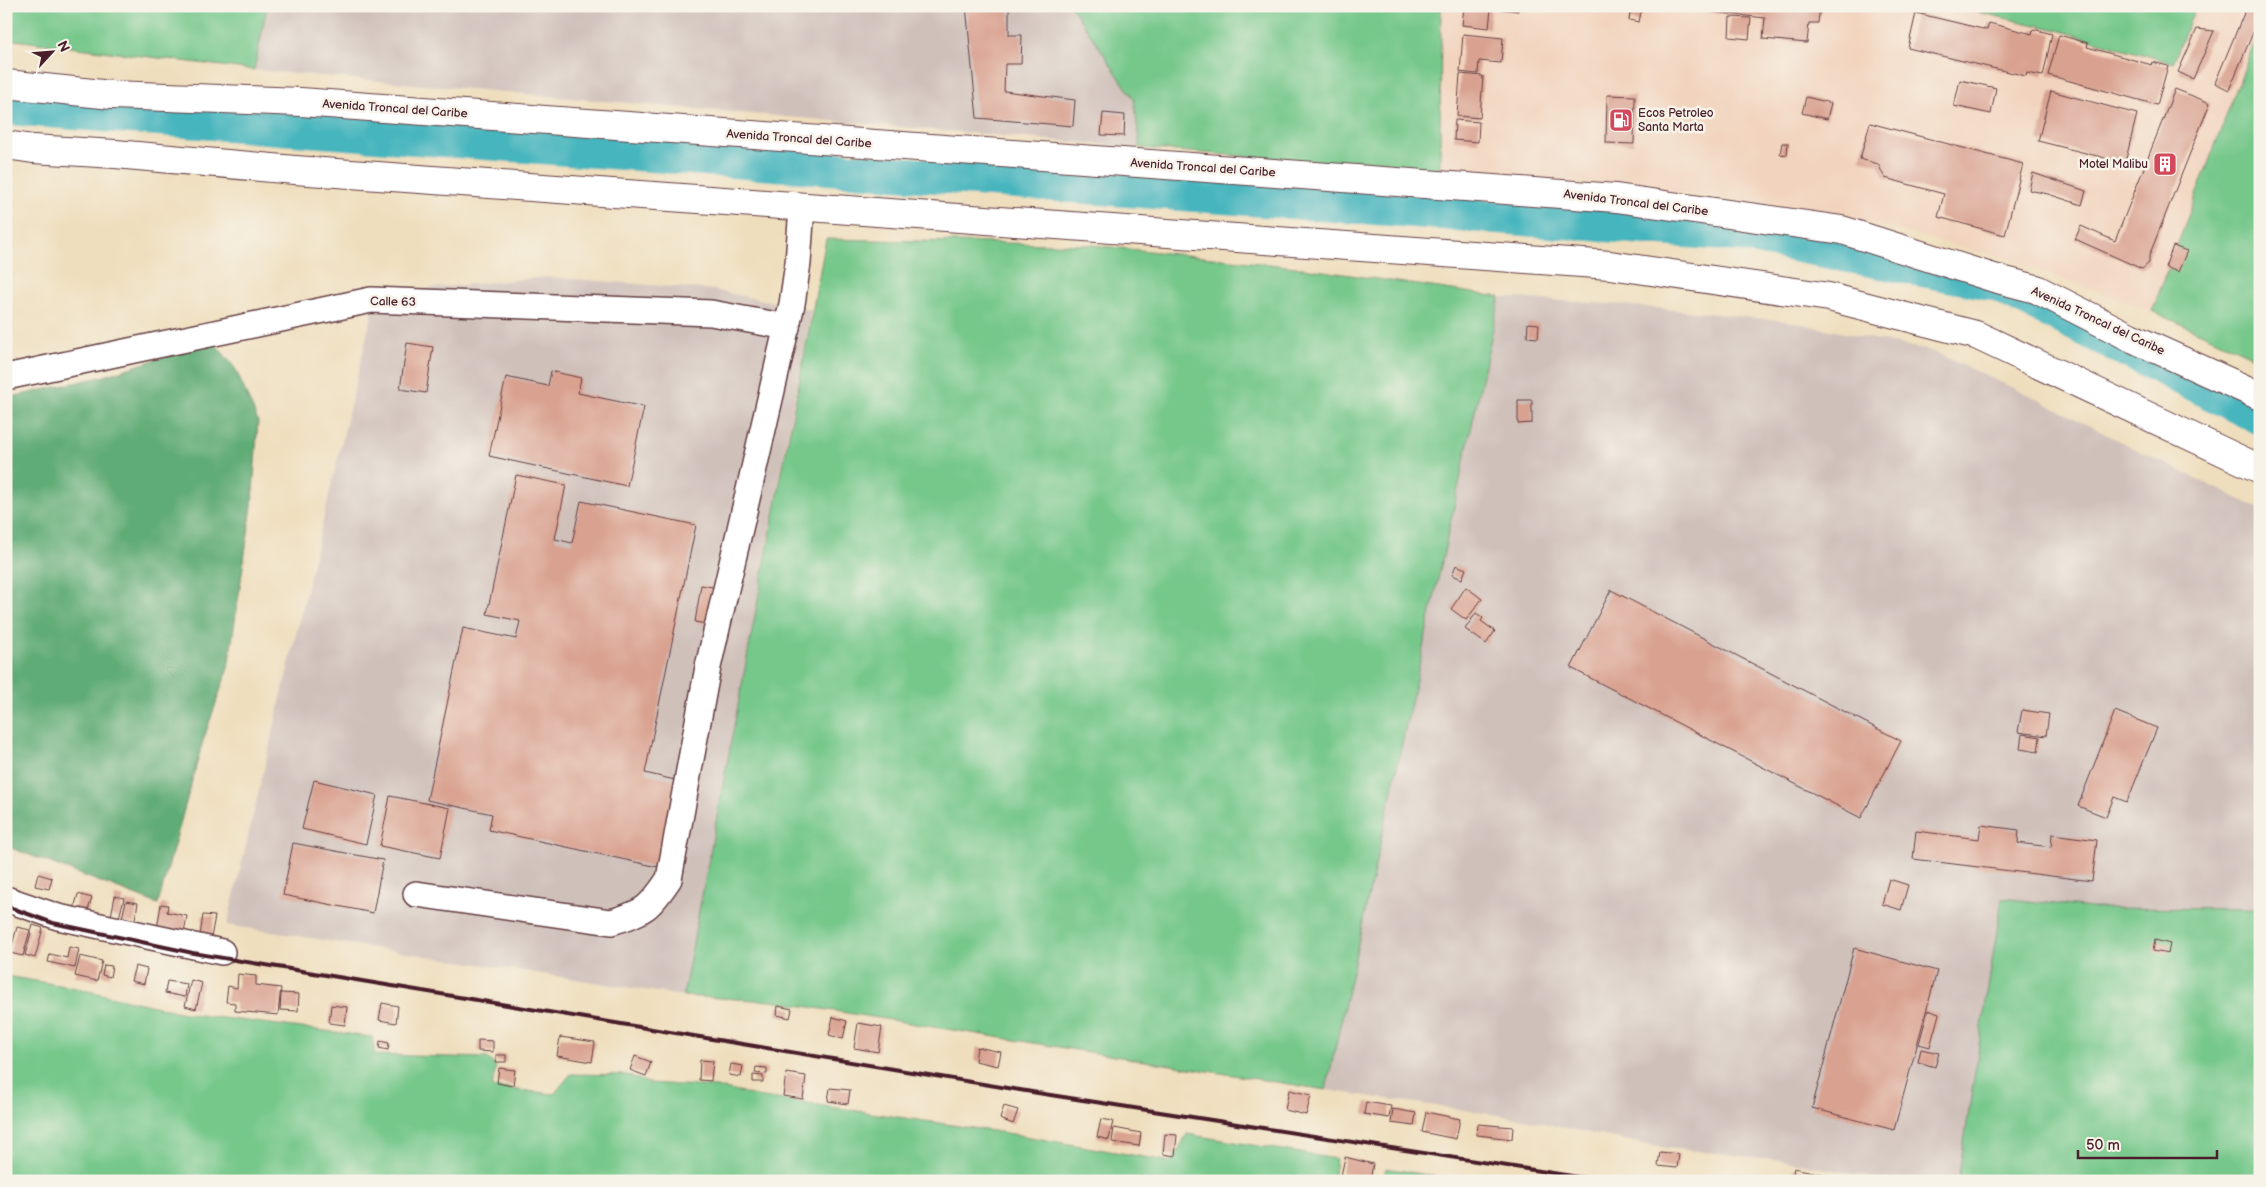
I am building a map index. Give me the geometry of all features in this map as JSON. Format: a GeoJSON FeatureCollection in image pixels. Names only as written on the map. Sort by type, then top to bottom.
{"type":"FeatureCollection","features":[{"type":"Feature","properties":{"kind":"highway","name":"Avenida Troncal del Caribe"},"geometry":{"type":"LineString","coordinates":[[6,84],[112,95],[311,103],[1626,199],[1842,230],[2036,290],[2130,337],[2260,396]]}},
{"type":"Feature","properties":{"kind":"highway"},"geometry":{"type":"LineString","coordinates":[[6,145],[33,149],[115,154],[295,170],[1610,266],[1829,296],[1976,335],[2260,469]]}},
{"type":"Feature","properties":{"kind":"street"},"geometry":{"type":"LineString","coordinates":[[416,894],[611,922],[637,914],[653,903],[669,879],[708,667],[792,304],[798,263],[802,207]]}},
{"type":"Feature","properties":{"kind":"street","name":"Calle 63"},"geometry":{"type":"LineString","coordinates":[[6,377],[371,300],[711,313],[787,327]]}},
{"type":"Feature","properties":{"kind":"street"},"geometry":{"type":"LineString","coordinates":[[6,899],[58,918],[222,952]]}},
{"type":"Feature","properties":{"kind":"shaded area"},"geometry":{"type":"Polygon","coordinates":[[[267,6],[1071,6],[1134,99],[1140,148],[254,70],[267,6]]]}},
{"type":"Feature","properties":{"kind":"shaded area"},"geometry":{"type":"Polygon","coordinates":[[[1441,6],[1950,6],[2058,30],[2173,63],[2196,6],[2260,6],[2260,27],[2152,311],[2005,259],[1827,212],[1626,186],[1440,172],[1441,6]]]}},
{"type":"Feature","properties":{"kind":"shaded area"},"geometry":{"type":"Polygon","coordinates":[[[547,277],[714,290],[811,310],[683,996],[227,925],[377,293],[547,277]]]}},
{"type":"Feature","properties":{"kind":"shaded area"},"geometry":{"type":"Polygon","coordinates":[[[1500,297],[1624,305],[1787,321],[1931,351],[2029,395],[2147,455],[2260,509],[2260,909],[2091,908],[2002,898],[1958,1181],[1884,1180],[1781,1160],[1658,1147],[1518,1118],[1326,1090],[1500,297]]]}},
{"type":"Feature","properties":{"kind":"green space"},"geometry":{"type":"Polygon","coordinates":[[[6,6],[267,6],[254,70],[6,39],[6,6]]]}},
{"type":"Feature","properties":{"kind":"green space"},"geometry":{"type":"Polygon","coordinates":[[[1071,6],[1441,6],[1440,172],[1140,148],[1134,99],[1071,6]]]}},
{"type":"Feature","properties":{"kind":"green space"},"geometry":{"type":"Polygon","coordinates":[[[1950,6],[2196,6],[2173,63],[2058,30],[1950,6]]]}},
{"type":"Feature","properties":{"kind":"green space"},"geometry":{"type":"Polygon","coordinates":[[[2260,27],[2260,360],[2152,311],[2260,27]]]}},
{"type":"Feature","properties":{"kind":"green space"},"geometry":{"type":"Polygon","coordinates":[[[826,239],[1093,245],[1296,267],[1500,297],[1326,1090],[772,1001],[683,996],[826,239]]]}},
{"type":"Feature","properties":{"kind":"green space"},"geometry":{"type":"Polygon","coordinates":[[[213,341],[235,368],[258,421],[252,506],[228,668],[203,741],[158,904],[6,846],[6,398],[101,377],[213,341]]]}},
{"type":"Feature","properties":{"kind":"green space"},"geometry":{"type":"Polygon","coordinates":[[[2002,898],[2091,908],[2260,909],[2260,1181],[1958,1181],[2002,898]]]}},
{"type":"Feature","properties":{"kind":"green space"},"geometry":{"type":"Polygon","coordinates":[[[6,976],[71,987],[184,1013],[372,1037],[375,1055],[488,1058],[496,1067],[492,1087],[554,1094],[571,1074],[627,1075],[648,1083],[716,1087],[756,1096],[1013,1134],[1172,1162],[1187,1134],[1336,1159],[1333,1181],[6,1181],[6,976]]]}},
{"type":"Feature","properties":{"kind":"green space"},"geometry":{"type":"Polygon","coordinates":[[[1386,1168],[1461,1181],[1383,1181],[1386,1168]]]}},
{"type":"Feature","properties":{"kind":"building"},"geometry":{"type":"Polygon","coordinates":[[[966,6],[1009,6],[1009,35],[1022,35],[1021,64],[1005,64],[1004,91],[1075,100],[1073,126],[977,118],[966,6]]]}},
{"type":"Feature","properties":{"kind":"building"},"geometry":{"type":"Polygon","coordinates":[[[1464,6],[1518,6],[1518,11],[1491,8],[1489,28],[1462,25],[1464,6]]]}},
{"type":"Feature","properties":{"kind":"building"},"geometry":{"type":"Polygon","coordinates":[[[1631,6],[1642,7],[1639,22],[1629,20],[1631,6]]]}},
{"type":"Feature","properties":{"kind":"building"},"geometry":{"type":"Polygon","coordinates":[[[1661,6],[1820,6],[1818,23],[1809,23],[1807,43],[1763,39],[1765,18],[1661,6]]]}},
{"type":"Feature","properties":{"kind":"building"},"geometry":{"type":"Polygon","coordinates":[[[2247,6],[2260,6],[2260,16],[2229,90],[2215,83],[2247,6]]]}},
{"type":"Feature","properties":{"kind":"building"},"geometry":{"type":"Polygon","coordinates":[[[1916,13],[1987,30],[1989,23],[2032,34],[2033,29],[2052,34],[2043,76],[2027,73],[2026,76],[1908,48],[1916,13]]]}},
{"type":"Feature","properties":{"kind":"building"},"geometry":{"type":"Polygon","coordinates":[[[1730,17],[1751,18],[1749,39],[1729,37],[1730,17]]]}},
{"type":"Feature","properties":{"kind":"building"},"geometry":{"type":"Polygon","coordinates":[[[2197,29],[2214,31],[2193,79],[2178,72],[2197,29]]]}},
{"type":"Feature","properties":{"kind":"building"},"geometry":{"type":"Polygon","coordinates":[[[1463,34],[1503,38],[1501,63],[1479,61],[1478,74],[1460,72],[1463,34]]]}},
{"type":"Feature","properties":{"kind":"building"},"geometry":{"type":"Polygon","coordinates":[[[2059,35],[2088,43],[2087,47],[2152,65],[2153,62],[2168,66],[2157,105],[2048,75],[2059,35]]]}},
{"type":"Feature","properties":{"kind":"building"},"geometry":{"type":"Polygon","coordinates":[[[1460,74],[1483,76],[1480,118],[1457,116],[1460,74]]]}},
{"type":"Feature","properties":{"kind":"building"},"geometry":{"type":"Polygon","coordinates":[[[1960,80],[1996,88],[1991,114],[1954,106],[1960,80]]]}},
{"type":"Feature","properties":{"kind":"building","name":"Motel Malibu"},"geometry":{"type":"Polygon","coordinates":[[[2175,89],[2210,103],[2149,256],[2149,263],[2142,269],[2075,239],[2081,226],[2115,241],[2175,89]]]}},
{"type":"Feature","properties":{"kind":"building"},"geometry":{"type":"Polygon","coordinates":[[[2051,91],[2137,114],[2125,163],[2038,141],[2051,91]]]}},
{"type":"Feature","properties":{"kind":"building","name":"Ecos Petroleo Santa Marta"},"geometry":{"type":"Polygon","coordinates":[[[1607,95],[1635,96],[1634,144],[1606,143],[1607,95]]]}},
{"type":"Feature","properties":{"kind":"building"},"geometry":{"type":"Polygon","coordinates":[[[1806,97],[1831,103],[1827,119],[1802,113],[1806,97]]]}},
{"type":"Feature","properties":{"kind":"building"},"geometry":{"type":"Polygon","coordinates":[[[1103,113],[1125,115],[1124,136],[1101,135],[1103,113]]]}},
{"type":"Feature","properties":{"kind":"building"},"geometry":{"type":"Polygon","coordinates":[[[1455,120],[1479,122],[1478,142],[1454,140],[1455,120]]]}},
{"type":"Feature","properties":{"kind":"building"},"geometry":{"type":"Polygon","coordinates":[[[1870,123],[2023,164],[2005,235],[1938,217],[1944,194],[1885,178],[1878,164],[1860,159],[1870,123]]]}},
{"type":"Feature","properties":{"kind":"building"},"geometry":{"type":"Polygon","coordinates":[[[1782,143],[1788,143],[1787,155],[1780,154],[1782,143]]]}},
{"type":"Feature","properties":{"kind":"building"},"geometry":{"type":"Polygon","coordinates":[[[2033,173],[2086,191],[2082,205],[2029,190],[2033,173]]]}},
{"type":"Feature","properties":{"kind":"building"},"geometry":{"type":"Polygon","coordinates":[[[2173,246],[2187,251],[2178,272],[2165,267],[2173,246]]]}},
{"type":"Feature","properties":{"kind":"building"},"geometry":{"type":"Polygon","coordinates":[[[1528,323],[1539,324],[1538,338],[1527,337],[1528,323]]]}},
{"type":"Feature","properties":{"kind":"building"},"geometry":{"type":"Polygon","coordinates":[[[407,343],[433,347],[426,393],[400,389],[407,343]]]}},
{"type":"Feature","properties":{"kind":"building"},"geometry":{"type":"Polygon","coordinates":[[[551,371],[581,378],[578,393],[644,407],[627,486],[489,456],[506,377],[548,386],[551,371]]]}},
{"type":"Feature","properties":{"kind":"building"},"geometry":{"type":"Polygon","coordinates":[[[1518,400],[1532,400],[1532,423],[1518,424],[1518,400]]]}},
{"type":"Feature","properties":{"kind":"building"},"geometry":{"type":"Polygon","coordinates":[[[516,475],[566,485],[555,539],[572,543],[581,501],[696,525],[645,773],[675,780],[658,867],[489,830],[492,814],[427,800],[463,628],[516,639],[520,621],[487,614],[516,475]]]}},
{"type":"Feature","properties":{"kind":"building"},"geometry":{"type":"Polygon","coordinates":[[[1456,565],[1466,569],[1462,579],[1452,575],[1456,565]]]}},
{"type":"Feature","properties":{"kind":"building"},"geometry":{"type":"Polygon","coordinates":[[[701,585],[718,588],[712,625],[695,622],[701,585]]]}},
{"type":"Feature","properties":{"kind":"building"},"geometry":{"type":"Polygon","coordinates":[[[1466,587],[1482,599],[1466,620],[1451,609],[1466,587]]]}},
{"type":"Feature","properties":{"kind":"building"},"geometry":{"type":"Polygon","coordinates":[[[1611,590],[1901,741],[1861,818],[1571,668],[1611,590]]]}},
{"type":"Feature","properties":{"kind":"building"},"geometry":{"type":"Polygon","coordinates":[[[1476,613],[1483,618],[1481,621],[1495,631],[1486,644],[1465,629],[1476,613]]]}},
{"type":"Feature","properties":{"kind":"building"},"geometry":{"type":"Polygon","coordinates":[[[2022,710],[2049,714],[2046,736],[2018,732],[2022,710]]]}},
{"type":"Feature","properties":{"kind":"building"},"geometry":{"type":"Polygon","coordinates":[[[2115,711],[2157,728],[2127,802],[2114,797],[2106,817],[2078,806],[2115,711]]]}},
{"type":"Feature","properties":{"kind":"building"},"geometry":{"type":"Polygon","coordinates":[[[2022,734],[2040,737],[2038,752],[2020,749],[2022,734]]]}},
{"type":"Feature","properties":{"kind":"building"},"geometry":{"type":"Polygon","coordinates":[[[314,780],[377,795],[366,844],[302,829],[314,780]]]}},
{"type":"Feature","properties":{"kind":"building"},"geometry":{"type":"Polygon","coordinates":[[[390,796],[450,808],[440,858],[380,846],[390,796]]]}},
{"type":"Feature","properties":{"kind":"building"},"geometry":{"type":"Polygon","coordinates":[[[1981,825],[2019,830],[2018,843],[2051,847],[2052,834],[2097,840],[2092,881],[1913,859],[1916,831],[1979,839],[1981,825]]]}},
{"type":"Feature","properties":{"kind":"building"},"geometry":{"type":"Polygon","coordinates":[[[293,843],[383,860],[373,913],[283,895],[293,843]]]}},
{"type":"Feature","properties":{"kind":"building"},"geometry":{"type":"Polygon","coordinates":[[[38,874],[52,878],[49,889],[35,886],[38,874]]]}},
{"type":"Feature","properties":{"kind":"building"},"geometry":{"type":"Polygon","coordinates":[[[1889,879],[1908,885],[1901,910],[1882,904],[1889,879]]]}},
{"type":"Feature","properties":{"kind":"building"},"geometry":{"type":"Polygon","coordinates":[[[78,894],[92,898],[87,913],[74,909],[78,894]]]}},
{"type":"Feature","properties":{"kind":"building"},"geometry":{"type":"Polygon","coordinates":[[[115,896],[124,898],[119,918],[111,916],[115,896]]]}},
{"type":"Feature","properties":{"kind":"building"},"geometry":{"type":"Polygon","coordinates":[[[126,901],[138,903],[134,924],[121,922],[126,901]]]}},
{"type":"Feature","properties":{"kind":"building"},"geometry":{"type":"Polygon","coordinates":[[[161,904],[168,905],[167,912],[187,916],[184,934],[157,929],[161,904]]]}},
{"type":"Feature","properties":{"kind":"building"},"geometry":{"type":"Polygon","coordinates":[[[203,915],[215,916],[211,938],[200,936],[203,915]]]}},
{"type":"Feature","properties":{"kind":"building"},"geometry":{"type":"Polygon","coordinates":[[[33,925],[43,928],[35,958],[25,955],[33,925]]]}},
{"type":"Feature","properties":{"kind":"building"},"geometry":{"type":"Polygon","coordinates":[[[17,927],[30,930],[23,956],[10,953],[17,927]]]}},
{"type":"Feature","properties":{"kind":"building"},"geometry":{"type":"Polygon","coordinates":[[[2155,940],[2170,944],[2168,954],[2153,951],[2155,940]]]}},
{"type":"Feature","properties":{"kind":"building"},"geometry":{"type":"Polygon","coordinates":[[[69,947],[79,949],[75,968],[48,962],[50,954],[67,958],[69,947]]]}},
{"type":"Feature","properties":{"kind":"building"},"geometry":{"type":"Polygon","coordinates":[[[1854,948],[1937,971],[1894,1130],[1812,1108],[1854,948]]]}},
{"type":"Feature","properties":{"kind":"building"},"geometry":{"type":"Polygon","coordinates":[[[80,956],[102,961],[97,981],[75,976],[80,956]]]}},
{"type":"Feature","properties":{"kind":"building"},"geometry":{"type":"Polygon","coordinates":[[[104,965],[112,966],[110,977],[102,975],[104,965]]]}},
{"type":"Feature","properties":{"kind":"building"},"geometry":{"type":"Polygon","coordinates":[[[135,966],[147,969],[144,984],[131,981],[135,966]]]}},
{"type":"Feature","properties":{"kind":"building"},"geometry":{"type":"Polygon","coordinates":[[[238,974],[256,976],[256,985],[281,988],[278,1015],[235,1011],[235,1003],[226,1002],[228,986],[237,988],[238,974]]]}},
{"type":"Feature","properties":{"kind":"building"},"geometry":{"type":"Polygon","coordinates":[[[191,980],[202,983],[196,1009],[185,1006],[191,980]]]}},
{"type":"Feature","properties":{"kind":"building"},"geometry":{"type":"Polygon","coordinates":[[[167,981],[187,984],[185,997],[165,993],[167,981]]]}},
{"type":"Feature","properties":{"kind":"building"},"geometry":{"type":"Polygon","coordinates":[[[281,993],[299,994],[298,1011],[280,1010],[281,993]]]}},
{"type":"Feature","properties":{"kind":"building"},"geometry":{"type":"Polygon","coordinates":[[[382,1003],[398,1006],[396,1023],[379,1020],[382,1003]]]}},
{"type":"Feature","properties":{"kind":"building"},"geometry":{"type":"Polygon","coordinates":[[[331,1005],[347,1007],[345,1025],[329,1023],[331,1005]]]}},
{"type":"Feature","properties":{"kind":"building"},"geometry":{"type":"Polygon","coordinates":[[[778,1006],[792,1009],[790,1018],[777,1015],[778,1006]]]}},
{"type":"Feature","properties":{"kind":"building"},"geometry":{"type":"Polygon","coordinates":[[[1928,1010],[1939,1014],[1930,1047],[1919,1044],[1928,1010]]]}},
{"type":"Feature","properties":{"kind":"building"},"geometry":{"type":"Polygon","coordinates":[[[833,1017],[847,1021],[843,1039],[829,1035],[833,1017]]]}},
{"type":"Feature","properties":{"kind":"building"},"geometry":{"type":"Polygon","coordinates":[[[858,1023],[882,1027],[878,1052],[854,1048],[858,1023]]]}},
{"type":"Feature","properties":{"kind":"building"},"geometry":{"type":"Polygon","coordinates":[[[560,1037],[595,1042],[592,1062],[557,1056],[560,1037]]]}},
{"type":"Feature","properties":{"kind":"building"},"geometry":{"type":"Polygon","coordinates":[[[478,1040],[493,1041],[493,1052],[478,1051],[478,1040]]]}},
{"type":"Feature","properties":{"kind":"building"},"geometry":{"type":"Polygon","coordinates":[[[380,1041],[389,1043],[388,1050],[379,1048],[380,1041]]]}},
{"type":"Feature","properties":{"kind":"building"},"geometry":{"type":"Polygon","coordinates":[[[977,1047],[1001,1052],[998,1066],[975,1061],[977,1047]]]}},
{"type":"Feature","properties":{"kind":"building"},"geometry":{"type":"Polygon","coordinates":[[[1921,1049],[1939,1053],[1935,1067],[1918,1062],[1921,1049]]]}},
{"type":"Feature","properties":{"kind":"building"},"geometry":{"type":"Polygon","coordinates":[[[496,1055],[506,1055],[506,1062],[496,1062],[496,1055]]]}},
{"type":"Feature","properties":{"kind":"building"},"geometry":{"type":"Polygon","coordinates":[[[635,1056],[651,1062],[646,1076],[630,1070],[635,1056]]]}},
{"type":"Feature","properties":{"kind":"building"},"geometry":{"type":"Polygon","coordinates":[[[700,1060],[713,1061],[711,1081],[699,1080],[700,1060]]]}},
{"type":"Feature","properties":{"kind":"building"},"geometry":{"type":"Polygon","coordinates":[[[731,1064],[743,1066],[741,1077],[729,1075],[731,1064]]]}},
{"type":"Feature","properties":{"kind":"building"},"geometry":{"type":"Polygon","coordinates":[[[756,1067],[767,1068],[767,1074],[755,1073],[756,1067]]]}},
{"type":"Feature","properties":{"kind":"building"},"geometry":{"type":"Polygon","coordinates":[[[499,1068],[515,1070],[513,1086],[497,1083],[499,1068]]]}},
{"type":"Feature","properties":{"kind":"building"},"geometry":{"type":"Polygon","coordinates":[[[786,1073],[806,1076],[803,1099],[783,1096],[786,1073]]]}},
{"type":"Feature","properties":{"kind":"building"},"geometry":{"type":"Polygon","coordinates":[[[753,1075],[763,1076],[763,1082],[753,1082],[753,1075]]]}},
{"type":"Feature","properties":{"kind":"building"},"geometry":{"type":"Polygon","coordinates":[[[830,1088],[850,1090],[848,1104],[828,1101],[830,1088]]]}},
{"type":"Feature","properties":{"kind":"building"},"geometry":{"type":"Polygon","coordinates":[[[1289,1090],[1311,1095],[1306,1115],[1285,1110],[1289,1090]]]}},
{"type":"Feature","properties":{"kind":"building"},"geometry":{"type":"Polygon","coordinates":[[[1366,1102],[1391,1106],[1389,1118],[1364,1114],[1366,1102]]]}},
{"type":"Feature","properties":{"kind":"building"},"geometry":{"type":"Polygon","coordinates":[[[1004,1106],[1018,1110],[1013,1124],[1000,1119],[1004,1106]]]}},
{"type":"Feature","properties":{"kind":"building"},"geometry":{"type":"Polygon","coordinates":[[[1393,1109],[1416,1113],[1414,1126],[1391,1123],[1393,1109]]]}},
{"type":"Feature","properties":{"kind":"building"},"geometry":{"type":"Polygon","coordinates":[[[1426,1112],[1460,1119],[1456,1139],[1422,1132],[1426,1112]]]}},
{"type":"Feature","properties":{"kind":"building"},"geometry":{"type":"Polygon","coordinates":[[[1101,1119],[1113,1121],[1109,1140],[1097,1137],[1101,1119]]]}},
{"type":"Feature","properties":{"kind":"building"},"geometry":{"type":"Polygon","coordinates":[[[1478,1124],[1513,1127],[1512,1139],[1477,1135],[1478,1124]]]}},
{"type":"Feature","properties":{"kind":"building"},"geometry":{"type":"Polygon","coordinates":[[[1114,1128],[1141,1133],[1139,1146],[1112,1142],[1114,1128]]]}},
{"type":"Feature","properties":{"kind":"building"},"geometry":{"type":"Polygon","coordinates":[[[1165,1134],[1177,1135],[1175,1156],[1163,1154],[1165,1134]]]}},
{"type":"Feature","properties":{"kind":"building"},"geometry":{"type":"Polygon","coordinates":[[[1660,1152],[1679,1154],[1677,1168],[1658,1166],[1660,1152]]]}},
{"type":"Feature","properties":{"kind":"building"},"geometry":{"type":"Polygon","coordinates":[[[1345,1157],[1373,1164],[1370,1181],[1340,1181],[1345,1157]]]}},
{"type":"Feature","properties":{"kind":"building"},"geometry":{"type":"Polygon","coordinates":[[[1794,1168],[1827,1175],[1826,1181],[1792,1181],[1794,1168]]]}},
{"type":"Feature","properties":{"kind":"waterway"},"geometry":{"type":"LineString","coordinates":[[6,108],[1741,235],[1995,284],[2260,418]]}},
{"type":"Feature","properties":{"kind":"railway"},"geometry":{"type":"LineString","coordinates":[[6,906],[53,923],[193,953],[1044,1094],[1604,1181]]}},
{"type":"Feature","properties":{"kind":"place","name":"Ecos Petroleo Santa Marta"},"geometry":{"type":"Point","coordinates":[1621,120]}},
{"type":"Feature","properties":{"kind":"place","name":"Motel Malibu"},"geometry":{"type":"Point","coordinates":[2165,164]}}]}
